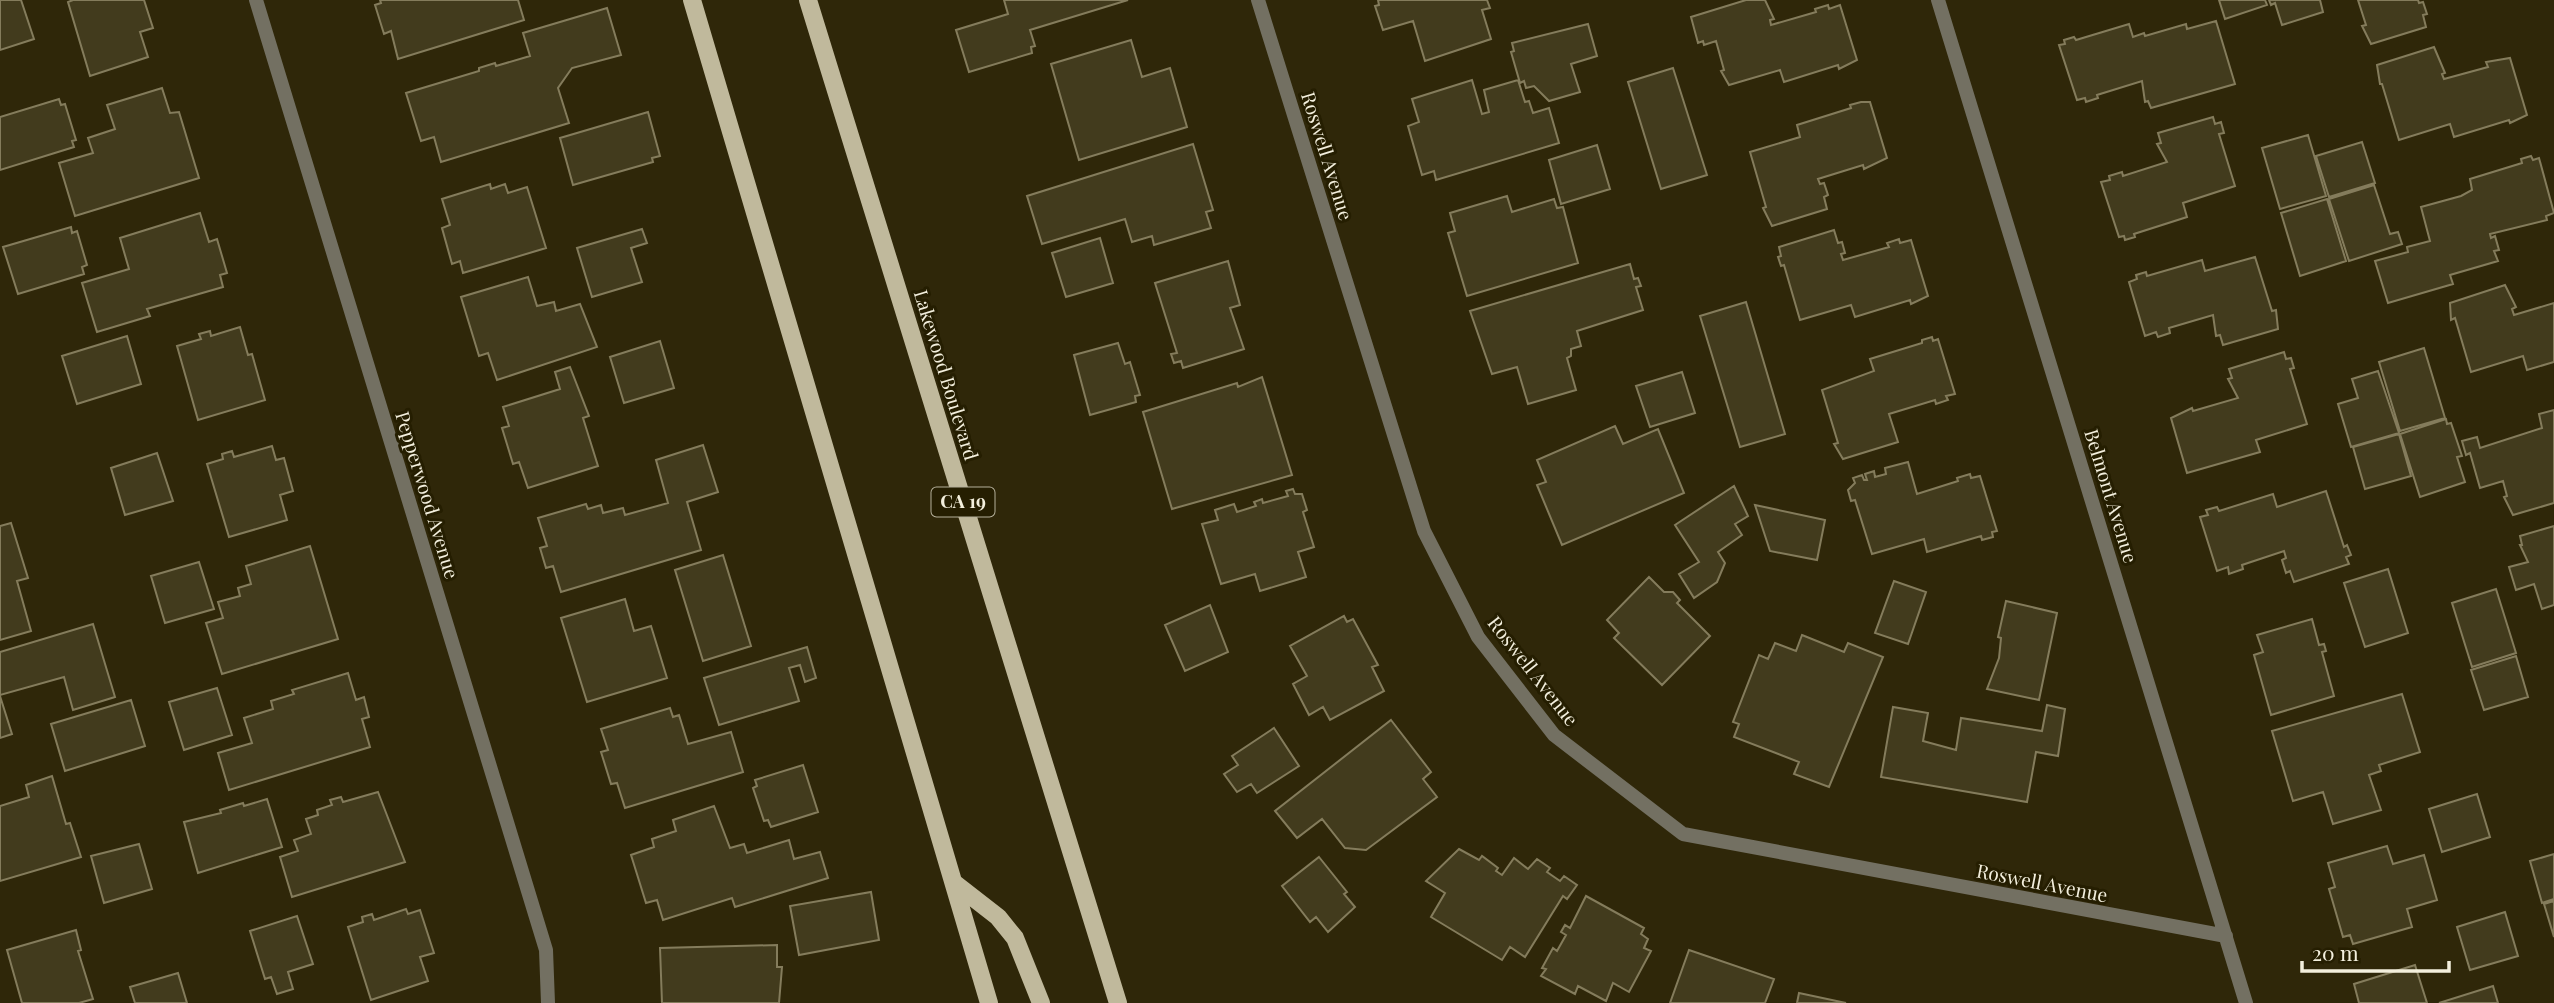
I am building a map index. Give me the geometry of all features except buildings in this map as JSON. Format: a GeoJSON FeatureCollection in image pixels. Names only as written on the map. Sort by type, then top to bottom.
{"type":"FeatureCollection","features":[{"type":"Feature","properties":{"kind":"main road"},"geometry":{"type":"LineString","coordinates":[[692,0],[989,1003]]}},
{"type":"Feature","properties":{"kind":"main road","name":"Lakewood Boulevard"},"geometry":{"type":"LineString","coordinates":[[808,0],[1118,1003]]}},
{"type":"Feature","properties":{"kind":"main road"},"geometry":{"type":"LineString","coordinates":[[953,881],[998,917],[1015,938],[1041,1003]]}},
{"type":"Feature","properties":{"kind":"street","name":"Pepperwood Avenue"},"geometry":{"type":"LineString","coordinates":[[256,0],[547,950],[548,1003]]}},
{"type":"Feature","properties":{"kind":"street","name":"Roswell Avenue"},"geometry":{"type":"LineString","coordinates":[[1258,0],[1424,531],[1478,637],[1554,735],[1683,834],[2226,936]]}},
{"type":"Feature","properties":{"kind":"street","name":"Belmont Avenue"},"geometry":{"type":"LineString","coordinates":[[1938,0],[2246,1003]]}}]}
